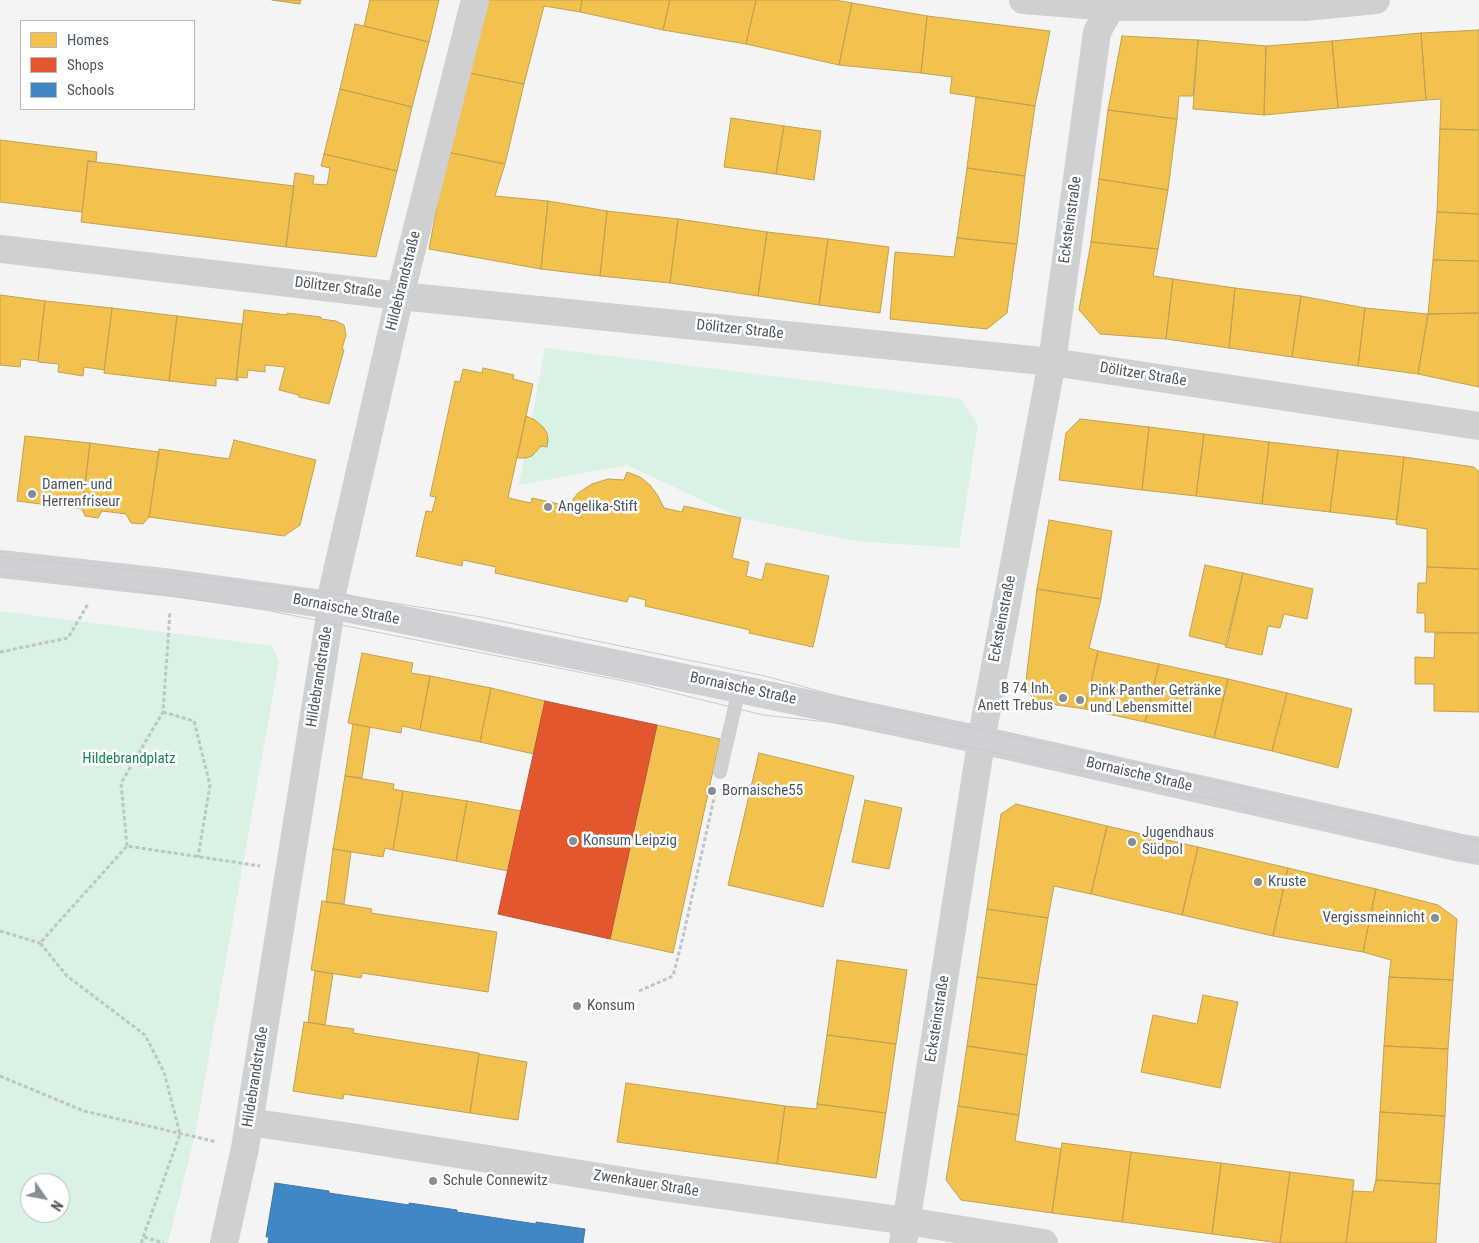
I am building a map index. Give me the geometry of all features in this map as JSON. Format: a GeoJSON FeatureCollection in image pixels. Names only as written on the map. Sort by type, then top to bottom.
{"type":"FeatureCollection","features":[{"type":"Feature","properties":{"kind":"main road","name":"Bornaische Straße"},"geometry":{"type":"LineString","coordinates":[[0,564],[172,583],[331,605],[739,688],[1479,851]]}},
{"type":"Feature","properties":{"kind":"street","name":"Hildebrandstraße"},"geometry":{"type":"LineString","coordinates":[[224,1243],[247,1135],[332,593],[400,296],[475,0]]}},
{"type":"Feature","properties":{"kind":"street"},"geometry":{"type":"LineString","coordinates":[[1023,0],[1113,4],[1305,7],[1376,0]]}},
{"type":"Feature","properties":{"kind":"street","name":"Ecksteinstraße"},"geometry":{"type":"LineString","coordinates":[[905,1232],[981,740],[1052,362],[1097,32],[1113,4]]}},
{"type":"Feature","properties":{"kind":"street","name":"Dölitzer Straße"},"geometry":{"type":"LineString","coordinates":[[0,249],[400,296],[1052,362],[1479,426]]}},
{"type":"Feature","properties":{"kind":"street","name":"Zwenkauer Straße"},"geometry":{"type":"LineString","coordinates":[[247,1135],[351,1137],[662,1187],[905,1232],[1044,1243]]}},
{"type":"Feature","properties":{"kind":"lane"},"geometry":{"type":"LineString","coordinates":[[720,772],[739,688]]}},
{"type":"Feature","properties":{"kind":"path"},"geometry":{"type":"LineString","coordinates":[[0,652],[68,638],[102,576]]}},
{"type":"Feature","properties":{"kind":"path"},"geometry":{"type":"LineString","coordinates":[[40,943],[127,846],[121,783],[163,712],[172,583]]}},
{"type":"Feature","properties":{"kind":"path"},"geometry":{"type":"LineString","coordinates":[[163,712],[194,721],[210,785],[198,857]]}},
{"type":"Feature","properties":{"kind":"path"},"geometry":{"type":"LineString","coordinates":[[639,991],[673,976],[720,772]]}},
{"type":"Feature","properties":{"kind":"path"},"geometry":{"type":"LineString","coordinates":[[127,846],[289,871]]}},
{"type":"Feature","properties":{"kind":"path"},"geometry":{"type":"LineString","coordinates":[[0,931],[40,943],[67,976],[145,1035],[164,1072],[180,1134],[141,1243]]}},
{"type":"Feature","properties":{"kind":"path"},"geometry":{"type":"LineString","coordinates":[[0,1076],[84,1111],[180,1134],[247,1135]]}},
{"type":"Feature","properties":{"kind":"path"},"geometry":{"type":"LineString","coordinates":[[144,1236],[164,1243]]}},
{"type":"Feature","properties":{"kind":"green space"},"geometry":{"type":"Polygon","coordinates":[[[545,348],[961,399],[978,425],[959,548],[855,541],[740,518],[627,465],[519,485],[545,348]]]}},
{"type":"Feature","properties":{"kind":"green space","name":"Hildebrandplatz"},"geometry":{"type":"Polygon","coordinates":[[[0,611],[272,646],[279,661],[195,1135],[168,1243],[0,1243],[0,611]]]}},
{"type":"Feature","properties":{"kind":"building: Homes"},"geometry":{"type":"Polygon","coordinates":[[[272,0],[301,0],[300,4],[272,0]]]}},
{"type":"Feature","properties":{"kind":"building: Homes"},"geometry":{"type":"Polygon","coordinates":[[[370,0],[439,0],[429,42],[364,26],[370,0]]]}},
{"type":"Feature","properties":{"kind":"building: Homes"},"geometry":{"type":"Polygon","coordinates":[[[487,0],[582,0],[580,12],[544,6],[524,84],[469,73],[487,0]]]}},
{"type":"Feature","properties":{"kind":"building: Homes"},"geometry":{"type":"Polygon","coordinates":[[[582,0],[670,0],[663,30],[580,12],[582,0]]]}},
{"type":"Feature","properties":{"kind":"building: Homes"},"geometry":{"type":"Polygon","coordinates":[[[670,0],[756,0],[746,44],[663,30],[670,0]]]}},
{"type":"Feature","properties":{"kind":"building: Homes"},"geometry":{"type":"Polygon","coordinates":[[[756,0],[835,0],[852,3],[839,65],[746,44],[756,0]]]}},
{"type":"Feature","properties":{"kind":"building: Homes"},"geometry":{"type":"Polygon","coordinates":[[[852,3],[927,16],[921,73],[839,65],[852,3]]]}},
{"type":"Feature","properties":{"kind":"building: Homes"},"geometry":{"type":"Polygon","coordinates":[[[927,16],[1050,31],[1035,106],[950,93],[952,77],[921,73],[927,16]]]}},
{"type":"Feature","properties":{"kind":"building: Homes"},"geometry":{"type":"Polygon","coordinates":[[[355,24],[429,42],[412,107],[340,89],[355,24]]]}},
{"type":"Feature","properties":{"kind":"building: Homes"},"geometry":{"type":"Polygon","coordinates":[[[1479,30],[1479,130],[1440,129],[1441,99],[1426,100],[1421,33],[1479,30]]]}},
{"type":"Feature","properties":{"kind":"building: Homes"},"geometry":{"type":"Polygon","coordinates":[[[1421,33],[1426,100],[1338,108],[1332,41],[1421,33]]]}},
{"type":"Feature","properties":{"kind":"building: Homes"},"geometry":{"type":"Polygon","coordinates":[[[1122,36],[1198,40],[1193,96],[1179,96],[1177,119],[1108,110],[1122,36]]]}},
{"type":"Feature","properties":{"kind":"building: Homes"},"geometry":{"type":"Polygon","coordinates":[[[1198,40],[1266,46],[1264,115],[1193,109],[1198,40]]]}},
{"type":"Feature","properties":{"kind":"building: Homes"},"geometry":{"type":"Polygon","coordinates":[[[1332,41],[1338,108],[1264,115],[1266,46],[1332,41]]]}},
{"type":"Feature","properties":{"kind":"building: Homes"},"geometry":{"type":"Polygon","coordinates":[[[469,73],[524,84],[505,164],[447,152],[469,73]]]}},
{"type":"Feature","properties":{"kind":"building: Homes"},"geometry":{"type":"Polygon","coordinates":[[[340,89],[412,107],[397,171],[324,154],[340,89]]]}},
{"type":"Feature","properties":{"kind":"building: Homes"},"geometry":{"type":"Polygon","coordinates":[[[976,97],[1035,106],[1025,176],[967,168],[976,97]]]}},
{"type":"Feature","properties":{"kind":"building: Homes"},"geometry":{"type":"Polygon","coordinates":[[[1108,110],[1177,119],[1168,190],[1099,179],[1108,110]]]}},
{"type":"Feature","properties":{"kind":"building: Homes"},"geometry":{"type":"Polygon","coordinates":[[[731,118],[784,126],[776,174],[724,167],[731,118]]]}},
{"type":"Feature","properties":{"kind":"building: Homes"},"geometry":{"type":"Polygon","coordinates":[[[784,126],[821,131],[814,180],[776,174],[784,126]]]}},
{"type":"Feature","properties":{"kind":"building: Homes"},"geometry":{"type":"Polygon","coordinates":[[[1440,129],[1479,130],[1479,214],[1437,212],[1440,129]]]}},
{"type":"Feature","properties":{"kind":"building: Homes"},"geometry":{"type":"Polygon","coordinates":[[[0,140],[97,152],[96,162],[88,161],[82,212],[0,202],[0,140]]]}},
{"type":"Feature","properties":{"kind":"building: Homes"},"geometry":{"type":"Polygon","coordinates":[[[447,152],[505,164],[495,196],[548,201],[541,269],[429,249],[447,152]]]}},
{"type":"Feature","properties":{"kind":"building: Homes"},"geometry":{"type":"Polygon","coordinates":[[[324,154],[397,171],[376,257],[286,247],[295,173],[314,176],[313,184],[327,185],[330,168],[321,166],[324,154]]]}},
{"type":"Feature","properties":{"kind":"building: Homes"},"geometry":{"type":"Polygon","coordinates":[[[88,161],[294,186],[286,247],[81,222],[88,161]]]}},
{"type":"Feature","properties":{"kind":"building: Homes"},"geometry":{"type":"Polygon","coordinates":[[[967,168],[1025,176],[1017,244],[957,238],[967,168]]]}},
{"type":"Feature","properties":{"kind":"building: Homes"},"geometry":{"type":"Polygon","coordinates":[[[1099,179],[1168,190],[1158,249],[1091,242],[1099,179]]]}},
{"type":"Feature","properties":{"kind":"building: Homes"},"geometry":{"type":"Polygon","coordinates":[[[548,201],[607,211],[600,276],[541,269],[548,201]]]}},
{"type":"Feature","properties":{"kind":"building: Homes"},"geometry":{"type":"Polygon","coordinates":[[[607,211],[678,219],[670,283],[600,276],[607,211]]]}},
{"type":"Feature","properties":{"kind":"building: Homes"},"geometry":{"type":"Polygon","coordinates":[[[1437,212],[1479,214],[1479,261],[1433,260],[1437,212]]]}},
{"type":"Feature","properties":{"kind":"building: Homes"},"geometry":{"type":"Polygon","coordinates":[[[678,219],[767,232],[758,296],[670,283],[678,219]]]}},
{"type":"Feature","properties":{"kind":"building: Homes"},"geometry":{"type":"Polygon","coordinates":[[[767,232],[828,239],[819,305],[758,296],[767,232]]]}},
{"type":"Feature","properties":{"kind":"building: Homes"},"geometry":{"type":"Polygon","coordinates":[[[957,238],[1017,244],[1007,313],[987,329],[890,319],[895,252],[954,257],[957,238]]]}},
{"type":"Feature","properties":{"kind":"building: Homes"},"geometry":{"type":"Polygon","coordinates":[[[828,239],[889,247],[880,313],[819,305],[828,239]]]}},
{"type":"Feature","properties":{"kind":"building: Homes"},"geometry":{"type":"Polygon","coordinates":[[[1091,242],[1158,249],[1153,276],[1173,279],[1166,339],[1100,334],[1079,310],[1091,242]]]}},
{"type":"Feature","properties":{"kind":"building: Homes"},"geometry":{"type":"Polygon","coordinates":[[[1433,260],[1479,261],[1479,313],[1428,314],[1433,260]]]}},
{"type":"Feature","properties":{"kind":"building: Homes"},"geometry":{"type":"Polygon","coordinates":[[[1173,279],[1235,288],[1229,348],[1166,339],[1173,279]]]}},
{"type":"Feature","properties":{"kind":"building: Homes"},"geometry":{"type":"Polygon","coordinates":[[[1235,288],[1301,296],[1292,357],[1229,348],[1235,288]]]}},
{"type":"Feature","properties":{"kind":"building: Homes"},"geometry":{"type":"Polygon","coordinates":[[[0,295],[45,301],[38,361],[21,359],[20,367],[0,365],[0,295]]]}},
{"type":"Feature","properties":{"kind":"building: Homes"},"geometry":{"type":"Polygon","coordinates":[[[1301,296],[1365,308],[1358,366],[1292,357],[1301,296]]]}},
{"type":"Feature","properties":{"kind":"building: Homes"},"geometry":{"type":"Polygon","coordinates":[[[45,301],[112,308],[104,370],[84,367],[83,376],[58,372],[59,364],[38,362],[45,301]]]}},
{"type":"Feature","properties":{"kind":"building: Homes"},"geometry":{"type":"Polygon","coordinates":[[[112,308],[177,316],[169,381],[104,373],[112,308]]]}},
{"type":"Feature","properties":{"kind":"building: Homes"},"geometry":{"type":"Polygon","coordinates":[[[1365,308],[1428,314],[1418,374],[1358,366],[1365,308]]]}},
{"type":"Feature","properties":{"kind":"building: Homes"},"geometry":{"type":"Polygon","coordinates":[[[244,310],[321,317],[321,319],[336,321],[344,325],[346,335],[342,349],[344,350],[329,404],[279,390],[285,367],[265,365],[265,372],[248,370],[247,378],[238,377],[238,381],[236,380],[244,310]]]}},
{"type":"Feature","properties":{"kind":"building: Homes"},"geometry":{"type":"Polygon","coordinates":[[[1479,313],[1479,387],[1418,374],[1428,314],[1479,313]]]}},
{"type":"Feature","properties":{"kind":"building: Homes"},"geometry":{"type":"Polygon","coordinates":[[[177,316],[242,324],[236,380],[216,378],[216,386],[169,381],[177,316]]]}},
{"type":"Feature","properties":{"kind":"building: Homes","name":"Angelika-Stift"},"geometry":{"type":"Polygon","coordinates":[[[483,368],[514,375],[513,379],[533,384],[508,498],[531,503],[532,498],[568,506],[578,493],[592,484],[608,479],[624,480],[627,472],[640,477],[650,485],[664,508],[682,512],[684,506],[741,518],[732,558],[749,562],[746,576],[762,580],[766,563],[829,576],[813,647],[749,633],[750,630],[645,606],[646,600],[629,596],[627,602],[495,573],[496,567],[463,560],[462,566],[416,556],[426,511],[432,512],[436,497],[430,496],[455,381],[460,382],[463,369],[482,373],[483,368]]]}},
{"type":"Feature","properties":{"kind":"building: Homes"},"geometry":{"type":"Polygon","coordinates":[[[526,416],[535,420],[543,427],[547,433],[547,447],[541,446],[532,456],[517,458],[526,416]]]}},
{"type":"Feature","properties":{"kind":"building: Homes"},"geometry":{"type":"Polygon","coordinates":[[[1080,419],[1149,427],[1142,490],[1059,480],[1066,433],[1080,419]]]}},
{"type":"Feature","properties":{"kind":"building: Homes"},"geometry":{"type":"Polygon","coordinates":[[[1149,427],[1204,434],[1196,496],[1142,490],[1149,427]]]}},
{"type":"Feature","properties":{"kind":"building: Homes"},"geometry":{"type":"Polygon","coordinates":[[[1204,434],[1269,442],[1262,504],[1196,496],[1204,434]]]}},
{"type":"Feature","properties":{"kind":"building: Homes"},"geometry":{"type":"Polygon","coordinates":[[[25,436],[90,443],[82,509],[17,501],[25,436]]]}},
{"type":"Feature","properties":{"kind":"building: Homes"},"geometry":{"type":"Polygon","coordinates":[[[234,440],[316,460],[300,525],[284,536],[149,517],[159,449],[229,459],[234,440]]]}},
{"type":"Feature","properties":{"kind":"building: Homes"},"geometry":{"type":"Polygon","coordinates":[[[1269,442],[1338,450],[1330,512],[1262,504],[1269,442]]]}},
{"type":"Feature","properties":{"kind":"building: Homes"},"geometry":{"type":"Polygon","coordinates":[[[90,443],[159,452],[149,517],[143,524],[131,523],[126,514],[102,511],[98,518],[85,516],[82,509],[90,443]]]}},
{"type":"Feature","properties":{"kind":"building: Homes"},"geometry":{"type":"Polygon","coordinates":[[[1338,450],[1404,457],[1397,520],[1330,512],[1338,450]]]}},
{"type":"Feature","properties":{"kind":"building: Homes"},"geometry":{"type":"Polygon","coordinates":[[[1404,457],[1474,467],[1479,472],[1479,569],[1427,567],[1427,529],[1396,524],[1404,457]]]}},
{"type":"Feature","properties":{"kind":"building: Homes"},"geometry":{"type":"Polygon","coordinates":[[[1049,520],[1112,531],[1101,599],[1037,589],[1049,520]]]}},
{"type":"Feature","properties":{"kind":"building: Homes"},"geometry":{"type":"Polygon","coordinates":[[[1205,565],[1243,573],[1227,645],[1189,636],[1205,565]]]}},
{"type":"Feature","properties":{"kind":"building: Homes"},"geometry":{"type":"Polygon","coordinates":[[[1427,567],[1479,569],[1479,633],[1425,632],[1425,613],[1417,613],[1418,583],[1426,583],[1427,567]]]}},
{"type":"Feature","properties":{"kind":"building: Homes"},"geometry":{"type":"Polygon","coordinates":[[[1243,573],[1313,589],[1307,619],[1284,614],[1280,628],[1268,626],[1262,655],[1225,647],[1243,573]]]}},
{"type":"Feature","properties":{"kind":"building: Homes"},"geometry":{"type":"Polygon","coordinates":[[[1037,589],[1101,599],[1089,648],[1098,651],[1085,709],[1036,702],[1025,688],[1037,589]]]}},
{"type":"Feature","properties":{"kind":"building: Homes"},"geometry":{"type":"Polygon","coordinates":[[[1435,633],[1479,633],[1479,712],[1434,711],[1434,684],[1415,684],[1415,657],[1434,658],[1435,633]]]}},
{"type":"Feature","properties":{"kind":"building: Homes"},"geometry":{"type":"Polygon","coordinates":[[[1098,651],[1159,664],[1145,722],[1085,709],[1098,651]]]}},
{"type":"Feature","properties":{"kind":"building: Homes"},"geometry":{"type":"Polygon","coordinates":[[[362,653],[413,663],[411,673],[430,676],[420,730],[402,726],[401,733],[348,723],[362,653]]]}},
{"type":"Feature","properties":{"kind":"building: Homes"},"geometry":{"type":"Polygon","coordinates":[[[1159,664],[1228,679],[1214,738],[1145,722],[1159,664]]]}},
{"type":"Feature","properties":{"kind":"building: Homes"},"geometry":{"type":"Polygon","coordinates":[[[430,676],[491,688],[480,742],[420,730],[430,676]]]}},
{"type":"Feature","properties":{"kind":"building: Homes"},"geometry":{"type":"Polygon","coordinates":[[[1228,679],[1287,693],[1272,751],[1214,738],[1228,679]]]}},
{"type":"Feature","properties":{"kind":"building: Homes"},"geometry":{"type":"Polygon","coordinates":[[[491,688],[545,701],[534,754],[480,742],[491,688]]]}},
{"type":"Feature","properties":{"kind":"building: Homes"},"geometry":{"type":"Polygon","coordinates":[[[1287,693],[1352,709],[1338,768],[1272,751],[1287,693]]]}},
{"type":"Feature","properties":{"kind":"building: Homes"},"geometry":{"type":"Polygon","coordinates":[[[353,724],[370,727],[362,778],[345,776],[353,724]]]}},
{"type":"Feature","properties":{"kind":"building: Homes"},"geometry":{"type":"Polygon","coordinates":[[[657,725],[720,739],[673,953],[610,939],[657,725]]]}},
{"type":"Feature","properties":{"kind":"building: Homes"},"geometry":{"type":"Polygon","coordinates":[[[759,753],[854,776],[823,907],[728,885],[759,753]]]}},
{"type":"Feature","properties":{"kind":"building: Homes"},"geometry":{"type":"Polygon","coordinates":[[[345,776],[394,784],[393,789],[403,791],[393,850],[385,848],[383,857],[333,849],[345,776]]]}},
{"type":"Feature","properties":{"kind":"building: Homes"},"geometry":{"type":"Polygon","coordinates":[[[403,791],[467,801],[456,861],[393,850],[403,791]]]}},
{"type":"Feature","properties":{"kind":"building: Homes"},"geometry":{"type":"Polygon","coordinates":[[[865,800],[902,808],[889,869],[852,862],[865,800]]]}},
{"type":"Feature","properties":{"kind":"building: Homes"},"geometry":{"type":"Polygon","coordinates":[[[467,801],[521,811],[508,871],[456,861],[467,801]]]}},
{"type":"Feature","properties":{"kind":"building: Homes"},"geometry":{"type":"Polygon","coordinates":[[[1016,804],[1107,826],[1091,894],[1054,886],[1048,918],[987,909],[1001,814],[1016,804]]]}},
{"type":"Feature","properties":{"kind":"building: Homes"},"geometry":{"type":"Polygon","coordinates":[[[1107,826],[1198,847],[1182,915],[1091,894],[1107,826]]]}},
{"type":"Feature","properties":{"kind":"building: Homes"},"geometry":{"type":"Polygon","coordinates":[[[1198,847],[1288,868],[1273,936],[1182,915],[1198,847]]]}},
{"type":"Feature","properties":{"kind":"building: Homes"},"geometry":{"type":"Polygon","coordinates":[[[333,849],[351,852],[344,904],[326,902],[333,849]]]}},
{"type":"Feature","properties":{"kind":"building: Homes"},"geometry":{"type":"Polygon","coordinates":[[[1288,868],[1376,889],[1363,952],[1273,936],[1288,868]]]}},
{"type":"Feature","properties":{"kind":"building: Homes"},"geometry":{"type":"Polygon","coordinates":[[[1376,889],[1438,905],[1457,919],[1453,980],[1389,977],[1391,960],[1363,952],[1376,889]]]}},
{"type":"Feature","properties":{"kind":"building: Homes"},"geometry":{"type":"Polygon","coordinates":[[[322,901],[372,909],[371,913],[497,932],[488,992],[362,973],[361,978],[311,970],[322,901]]]}},
{"type":"Feature","properties":{"kind":"building: Homes"},"geometry":{"type":"Polygon","coordinates":[[[987,909],[1048,918],[1037,985],[977,977],[987,909]]]}},
{"type":"Feature","properties":{"kind":"building: Homes"},"geometry":{"type":"Polygon","coordinates":[[[837,960],[907,970],[896,1044],[827,1035],[837,960]]]}},
{"type":"Feature","properties":{"kind":"building: Homes"},"geometry":{"type":"Polygon","coordinates":[[[315,971],[333,974],[325,1025],[308,1022],[315,971]]]}},
{"type":"Feature","properties":{"kind":"building: Homes"},"geometry":{"type":"Polygon","coordinates":[[[977,977],[1037,985],[1027,1055],[967,1046],[977,977]]]}},
{"type":"Feature","properties":{"kind":"building: Homes"},"geometry":{"type":"Polygon","coordinates":[[[1389,977],[1453,980],[1448,1049],[1384,1046],[1389,977]]]}},
{"type":"Feature","properties":{"kind":"building: Homes"},"geometry":{"type":"Polygon","coordinates":[[[1203,995],[1238,1002],[1220,1088],[1141,1072],[1153,1015],[1197,1024],[1203,995]]]}},
{"type":"Feature","properties":{"kind":"building: Homes"},"geometry":{"type":"Polygon","coordinates":[[[304,1022],[354,1029],[353,1033],[479,1053],[470,1113],[344,1094],[343,1099],[293,1091],[304,1022]]]}},
{"type":"Feature","properties":{"kind":"building: Homes"},"geometry":{"type":"Polygon","coordinates":[[[827,1035],[896,1044],[886,1113],[817,1104],[827,1035]]]}},
{"type":"Feature","properties":{"kind":"building: Homes"},"geometry":{"type":"Polygon","coordinates":[[[967,1046],[1027,1055],[1019,1115],[958,1106],[967,1046]]]}},
{"type":"Feature","properties":{"kind":"building: Homes"},"geometry":{"type":"Polygon","coordinates":[[[1384,1046],[1448,1049],[1445,1116],[1380,1112],[1384,1046]]]}},
{"type":"Feature","properties":{"kind":"building: Homes"},"geometry":{"type":"Polygon","coordinates":[[[479,1054],[527,1062],[518,1120],[470,1113],[479,1054]]]}},
{"type":"Feature","properties":{"kind":"building: Homes"},"geometry":{"type":"Polygon","coordinates":[[[626,1083],[785,1106],[777,1164],[617,1142],[626,1083]]]}},
{"type":"Feature","properties":{"kind":"building: Homes"},"geometry":{"type":"Polygon","coordinates":[[[817,1104],[886,1113],[876,1178],[777,1164],[785,1106],[817,1109],[817,1104]]]}},
{"type":"Feature","properties":{"kind":"building: Homes"},"geometry":{"type":"Polygon","coordinates":[[[958,1106],[1019,1115],[1015,1141],[1061,1149],[1052,1213],[961,1200],[946,1180],[958,1106]]]}},
{"type":"Feature","properties":{"kind":"building: Homes"},"geometry":{"type":"Polygon","coordinates":[[[1380,1112],[1445,1116],[1440,1184],[1376,1180],[1380,1112]]]}},
{"type":"Feature","properties":{"kind":"building: Homes"},"geometry":{"type":"Polygon","coordinates":[[[1062,1143],[1131,1152],[1122,1222],[1052,1213],[1062,1143]]]}},
{"type":"Feature","properties":{"kind":"building: Homes"},"geometry":{"type":"Polygon","coordinates":[[[1131,1152],[1221,1163],[1212,1234],[1122,1222],[1131,1152]]]}},
{"type":"Feature","properties":{"kind":"building: Homes"},"geometry":{"type":"Polygon","coordinates":[[[1221,1163],[1290,1172],[1280,1243],[1212,1234],[1221,1163]]]}},
{"type":"Feature","properties":{"kind":"building: Homes"},"geometry":{"type":"Polygon","coordinates":[[[1290,1172],[1354,1180],[1346,1243],[1280,1243],[1290,1172]]]}},
{"type":"Feature","properties":{"kind":"building: Homes"},"geometry":{"type":"Polygon","coordinates":[[[1376,1180],[1440,1184],[1436,1243],[1346,1243],[1353,1191],[1373,1192],[1376,1180]]]}},
{"type":"Feature","properties":{"kind":"building: Shops","name":"Konsum Leipzig"},"geometry":{"type":"Polygon","coordinates":[[[545,701],[657,725],[610,939],[498,914],[545,701]]]}},
{"type":"Feature","properties":{"kind":"building: Schools"},"geometry":{"type":"Polygon","coordinates":[[[275,1183],[409,1205],[409,1203],[457,1210],[457,1212],[536,1224],[536,1222],[585,1229],[583,1243],[268,1243],[269,1237],[266,1237],[275,1183]]]}},
{"type":"Feature","properties":{"kind":"tram line"},"geometry":{"type":"LineString","coordinates":[[0,557],[147,571],[332,593],[481,617],[765,676],[881,708],[1145,765],[1479,841]]}},
{"type":"Feature","properties":{"kind":"tram line"},"geometry":{"type":"LineString","coordinates":[[0,574],[98,585],[265,610],[634,683],[763,715],[874,727],[1226,802],[1463,859],[1479,861]]}},
{"type":"Feature","properties":{"kind":"place","name":"Damen- und Herrenfriseur"},"geometry":{"type":"Point","coordinates":[32,494]}},
{"type":"Feature","properties":{"kind":"place","name":"Angelika-Stift"},"geometry":{"type":"Point","coordinates":[548,507]}},
{"type":"Feature","properties":{"kind":"place","name":"B 74 Inh. Anett Trebus"},"geometry":{"type":"Point","coordinates":[1063,698]}},
{"type":"Feature","properties":{"kind":"place","name":"Pink Panther Getränke und Lebensmittel"},"geometry":{"type":"Point","coordinates":[1080,700]}},
{"type":"Feature","properties":{"kind":"place","name":"Bornaische55"},"geometry":{"type":"Point","coordinates":[712,791]}},
{"type":"Feature","properties":{"kind":"place","name":"Konsum Leipzig"},"geometry":{"type":"Point","coordinates":[573,841]}},
{"type":"Feature","properties":{"kind":"place","name":"Jugendhaus Südpol"},"geometry":{"type":"Point","coordinates":[1132,842]}},
{"type":"Feature","properties":{"kind":"place","name":"Kruste"},"geometry":{"type":"Point","coordinates":[1258,882]}},
{"type":"Feature","properties":{"kind":"place","name":"Vergissmeinnicht"},"geometry":{"type":"Point","coordinates":[1435,918]}},
{"type":"Feature","properties":{"kind":"place","name":"Konsum"},"geometry":{"type":"Point","coordinates":[577,1006]}},
{"type":"Feature","properties":{"kind":"place","name":"Schule Connewitz"},"geometry":{"type":"Point","coordinates":[433,1181]}}]}
